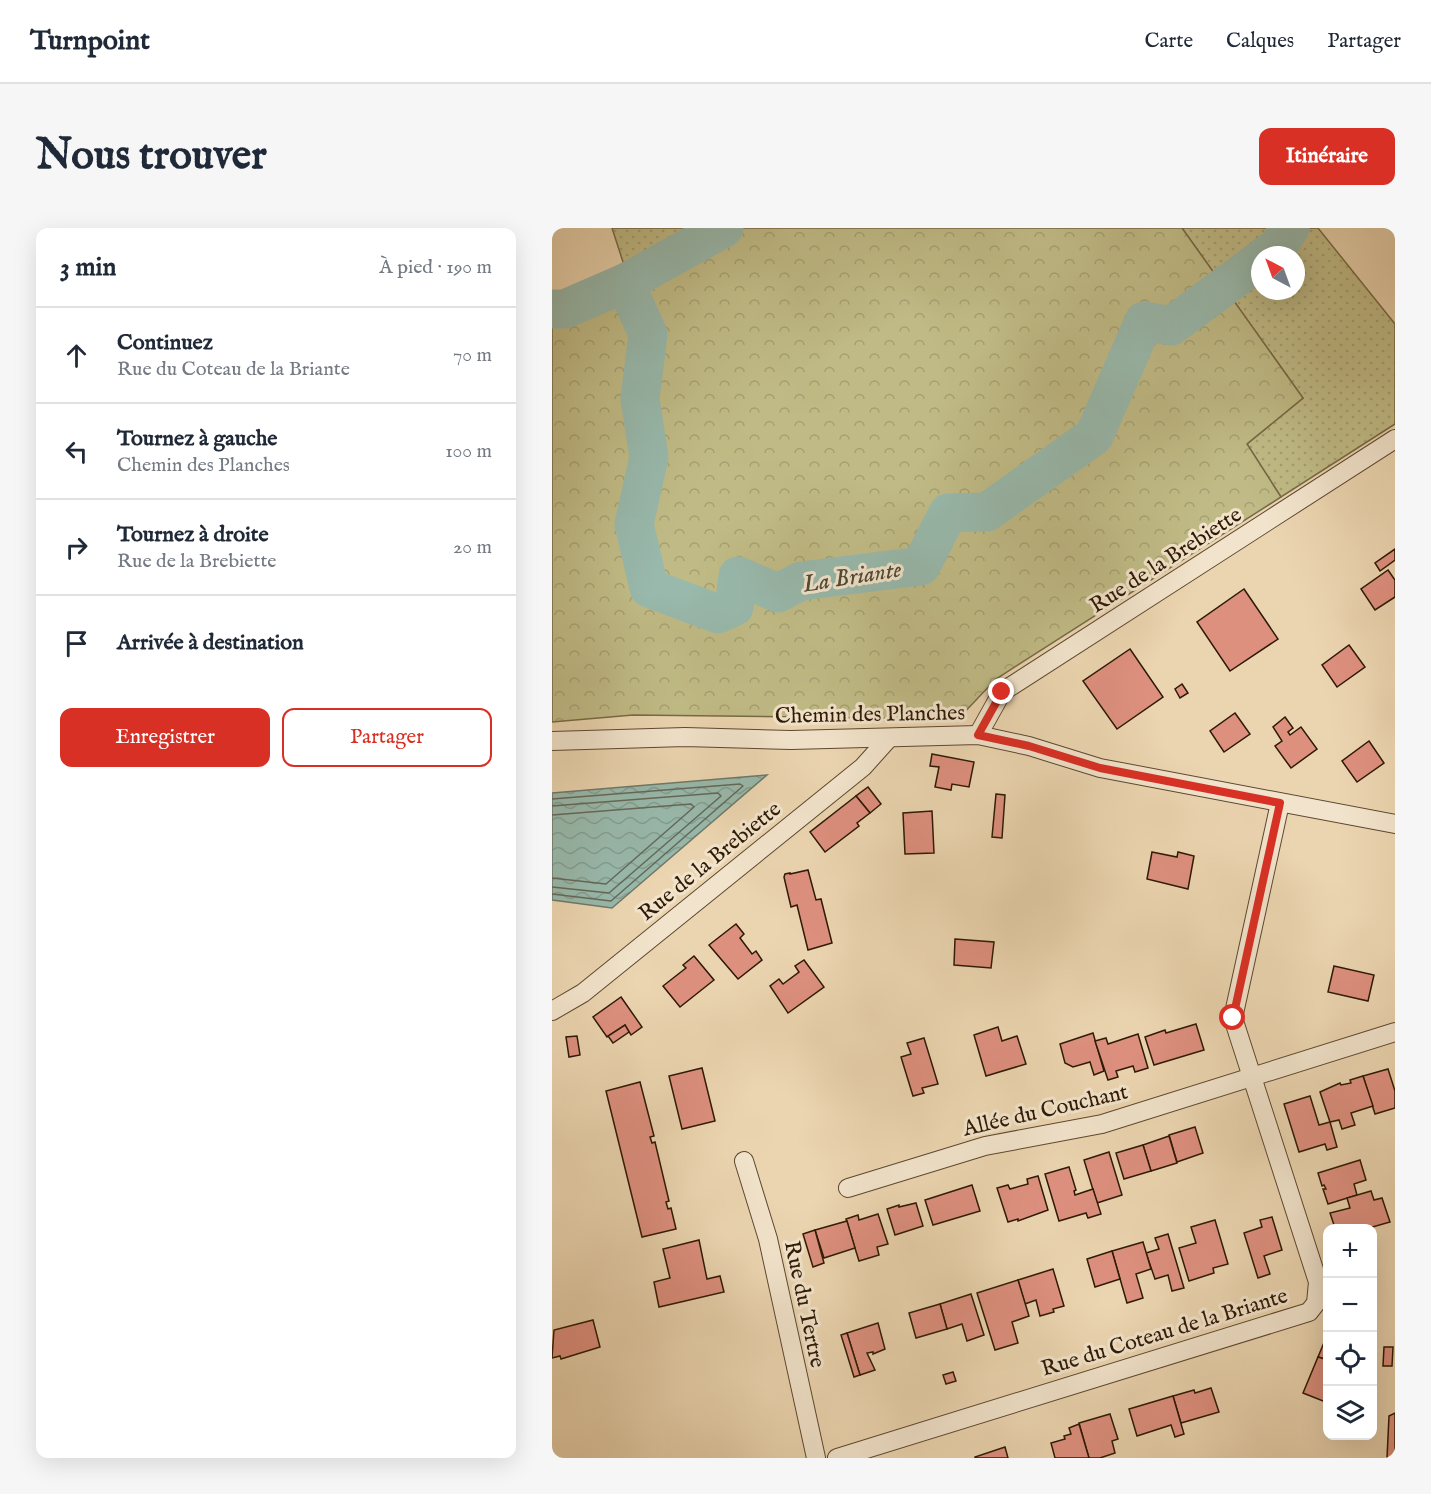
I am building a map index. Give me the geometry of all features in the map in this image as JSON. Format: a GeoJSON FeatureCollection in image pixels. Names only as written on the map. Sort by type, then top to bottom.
{"type":"FeatureCollection","features":[{"type":"Feature","properties":{"kind":"street","name":"Rue de la Brebiette"},"geometry":{"type":"LineString","coordinates":[[978,735],[1002,692],[1395,439]]}},
{"type":"Feature","properties":{"kind":"street","name":"Chemin des Planches"},"geometry":{"type":"LineString","coordinates":[[552,741],[685,737],[791,740],[978,735],[1029,746],[1100,768],[1395,824]]}},
{"type":"Feature","properties":{"kind":"street","name":"Rue de la Brebiette"},"geometry":{"type":"LineString","coordinates":[[552,1011],[583,993],[863,767],[889,738]]}},
{"type":"Feature","properties":{"kind":"street","name":"Rue du Coteau de la Briante"},"geometry":{"type":"LineString","coordinates":[[837,1458],[1309,1312],[1316,1303],[1318,1282],[1233,1018],[1280,803]]}},
{"type":"Feature","properties":{"kind":"street","name":"Allée du Couchant"},"geometry":{"type":"LineString","coordinates":[[848,1188],[986,1146],[1102,1124],[1395,1032]]}},
{"type":"Feature","properties":{"kind":"street","name":"Rue du Tertre"},"geometry":{"type":"LineString","coordinates":[[744,1161],[768,1239],[816,1458]]}},
{"type":"Feature","properties":{"kind":"green space"},"geometry":{"type":"Polygon","coordinates":[[[612,228],[694,228],[624,265],[612,228]]]}},
{"type":"Feature","properties":{"kind":"green space"},"geometry":{"type":"Polygon","coordinates":[[[712,228],[1182,228],[1303,398],[1247,444],[1281,497],[996,679],[958,719],[633,715],[552,722],[552,312],[565,309],[712,228]]]}},
{"type":"Feature","properties":{"kind":"green space"},"geometry":{"type":"Polygon","coordinates":[[[1182,228],[1318,228],[1395,324],[1395,424],[1281,497],[1247,444],[1303,398],[1182,228]]]}},
{"type":"Feature","properties":{"kind":"water"},"geometry":{"type":"Polygon","coordinates":[[[767,775],[612,908],[552,900],[552,793],[767,775]]]}},
{"type":"Feature","properties":{"kind":"building"},"geometry":{"type":"Polygon","coordinates":[[[1395,549],[1395,560],[1380,571],[1375,563],[1395,549]]]}},
{"type":"Feature","properties":{"kind":"building"},"geometry":{"type":"Polygon","coordinates":[[[1388,570],[1395,580],[1395,597],[1375,610],[1361,589],[1388,570]]]}},
{"type":"Feature","properties":{"kind":"building"},"geometry":{"type":"Polygon","coordinates":[[[1244,589],[1278,639],[1230,671],[1197,622],[1244,589]]]}},
{"type":"Feature","properties":{"kind":"building"},"geometry":{"type":"Polygon","coordinates":[[[1349,645],[1365,667],[1337,687],[1322,665],[1349,645]]]}},
{"type":"Feature","properties":{"kind":"building"},"geometry":{"type":"Polygon","coordinates":[[[1130,649],[1163,697],[1117,729],[1083,681],[1130,649]]]}},
{"type":"Feature","properties":{"kind":"building"},"geometry":{"type":"Polygon","coordinates":[[[1182,684],[1188,693],[1180,698],[1175,689],[1182,684]]]}},
{"type":"Feature","properties":{"kind":"building"},"geometry":{"type":"Polygon","coordinates":[[[1235,713],[1250,734],[1224,752],[1210,731],[1235,713]]]}},
{"type":"Feature","properties":{"kind":"building"},"geometry":{"type":"Polygon","coordinates":[[[1285,717],[1293,728],[1288,732],[1290,735],[1301,727],[1317,749],[1291,768],[1275,746],[1282,741],[1273,727],[1285,717]]]}},
{"type":"Feature","properties":{"kind":"building"},"geometry":{"type":"Polygon","coordinates":[[[1369,741],[1384,763],[1357,782],[1342,761],[1369,741]]]}},
{"type":"Feature","properties":{"kind":"building"},"geometry":{"type":"Polygon","coordinates":[[[932,754],[974,762],[969,787],[952,784],[951,790],[935,787],[939,767],[930,766],[932,754]]]}},
{"type":"Feature","properties":{"kind":"building"},"geometry":{"type":"Polygon","coordinates":[[[868,787],[881,804],[870,813],[856,796],[868,787]]]}},
{"type":"Feature","properties":{"kind":"building"},"geometry":{"type":"Polygon","coordinates":[[[996,794],[1005,795],[1002,838],[992,837],[996,794]]]}},
{"type":"Feature","properties":{"kind":"building"},"geometry":{"type":"Polygon","coordinates":[[[856,796],[870,813],[857,823],[859,826],[825,852],[810,832],[856,796]]]}},
{"type":"Feature","properties":{"kind":"building"},"geometry":{"type":"Polygon","coordinates":[[[932,811],[934,853],[905,854],[903,813],[932,811]]]}},
{"type":"Feature","properties":{"kind":"building"},"geometry":{"type":"Polygon","coordinates":[[[1152,852],[1177,857],[1178,852],[1194,856],[1188,889],[1147,879],[1152,852]]]}},
{"type":"Feature","properties":{"kind":"building"},"geometry":{"type":"Polygon","coordinates":[[[808,870],[816,900],[821,899],[832,943],[808,950],[797,905],[791,907],[784,877],[785,874],[808,870]]]}},
{"type":"Feature","properties":{"kind":"building"},"geometry":{"type":"Polygon","coordinates":[[[736,924],[744,934],[740,938],[752,954],[756,951],[762,960],[738,979],[709,945],[736,924]]]}},
{"type":"Feature","properties":{"kind":"building"},"geometry":{"type":"Polygon","coordinates":[[[955,939],[994,942],[991,968],[954,965],[955,939]]]}},
{"type":"Feature","properties":{"kind":"building"},"geometry":{"type":"Polygon","coordinates":[[[694,956],[714,980],[680,1007],[663,986],[686,968],[683,965],[694,956]]]}},
{"type":"Feature","properties":{"kind":"building"},"geometry":{"type":"Polygon","coordinates":[[[804,960],[824,987],[788,1013],[770,986],[779,979],[783,984],[799,972],[795,966],[804,960]]]}},
{"type":"Feature","properties":{"kind":"building"},"geometry":{"type":"Polygon","coordinates":[[[1334,966],[1374,975],[1368,1001],[1328,992],[1334,966]]]}},
{"type":"Feature","properties":{"kind":"building"},"geometry":{"type":"Polygon","coordinates":[[[621,997],[642,1027],[631,1035],[625,1025],[607,1037],[593,1017],[621,997]]]}},
{"type":"Feature","properties":{"kind":"building"},"geometry":{"type":"Polygon","coordinates":[[[1196,1024],[1204,1050],[1154,1065],[1145,1037],[1165,1030],[1166,1033],[1196,1024]]]}},
{"type":"Feature","properties":{"kind":"building"},"geometry":{"type":"Polygon","coordinates":[[[625,1025],[629,1032],[613,1043],[608,1036],[625,1025]]]}},
{"type":"Feature","properties":{"kind":"building"},"geometry":{"type":"Polygon","coordinates":[[[998,1027],[1002,1041],[1017,1036],[1026,1064],[986,1076],[974,1035],[998,1027]]]}},
{"type":"Feature","properties":{"kind":"building"},"geometry":{"type":"Polygon","coordinates":[[[1093,1033],[1104,1071],[1094,1075],[1090,1062],[1073,1067],[1065,1063],[1060,1044],[1093,1033]]]}},
{"type":"Feature","properties":{"kind":"building"},"geometry":{"type":"Polygon","coordinates":[[[1138,1034],[1148,1068],[1135,1072],[1133,1066],[1116,1071],[1118,1077],[1108,1080],[1095,1041],[1106,1038],[1108,1044],[1138,1034]]]}},
{"type":"Feature","properties":{"kind":"building"},"geometry":{"type":"Polygon","coordinates":[[[577,1036],[580,1055],[569,1057],[566,1037],[577,1036]]]}},
{"type":"Feature","properties":{"kind":"building"},"geometry":{"type":"Polygon","coordinates":[[[924,1038],[938,1084],[922,1088],[924,1093],[913,1096],[901,1057],[911,1054],[907,1043],[924,1038]]]}},
{"type":"Feature","properties":{"kind":"building"},"geometry":{"type":"Polygon","coordinates":[[[702,1068],[715,1121],[682,1129],[669,1076],[702,1068]]]}},
{"type":"Feature","properties":{"kind":"building"},"geometry":{"type":"Polygon","coordinates":[[[1388,1069],[1395,1091],[1395,1108],[1375,1114],[1363,1076],[1388,1069]]]}},
{"type":"Feature","properties":{"kind":"building"},"geometry":{"type":"Polygon","coordinates":[[[1363,1076],[1373,1106],[1351,1113],[1355,1125],[1342,1129],[1339,1120],[1330,1122],[1320,1092],[1340,1083],[1341,1085],[1351,1083],[1350,1080],[1363,1076]]]}},
{"type":"Feature","properties":{"kind":"building"},"geometry":{"type":"Polygon","coordinates":[[[640,1082],[654,1136],[650,1137],[652,1143],[655,1142],[669,1201],[666,1202],[668,1209],[671,1208],[676,1229],[642,1237],[606,1091],[640,1082]]]}},
{"type":"Feature","properties":{"kind":"building"},"geometry":{"type":"Polygon","coordinates":[[[1310,1096],[1319,1125],[1330,1122],[1337,1147],[1327,1150],[1325,1144],[1299,1152],[1284,1104],[1310,1096]]]}},
{"type":"Feature","properties":{"kind":"building"},"geometry":{"type":"Polygon","coordinates":[[[1195,1127],[1203,1153],[1177,1162],[1169,1135],[1195,1127]]]}},
{"type":"Feature","properties":{"kind":"building"},"geometry":{"type":"Polygon","coordinates":[[[1169,1136],[1177,1163],[1151,1171],[1143,1145],[1169,1136]]]}},
{"type":"Feature","properties":{"kind":"building"},"geometry":{"type":"Polygon","coordinates":[[[1143,1145],[1151,1171],[1124,1179],[1116,1153],[1143,1145]]]}},
{"type":"Feature","properties":{"kind":"building"},"geometry":{"type":"Polygon","coordinates":[[[1109,1152],[1122,1195],[1097,1203],[1084,1160],[1109,1152]]]}},
{"type":"Feature","properties":{"kind":"building"},"geometry":{"type":"Polygon","coordinates":[[[1360,1160],[1366,1180],[1354,1184],[1357,1195],[1328,1204],[1323,1189],[1326,1189],[1324,1185],[1322,1186],[1318,1173],[1360,1160]]]}},
{"type":"Feature","properties":{"kind":"building"},"geometry":{"type":"Polygon","coordinates":[[[1069,1167],[1076,1190],[1075,1195],[1093,1189],[1101,1214],[1088,1218],[1086,1213],[1059,1221],[1045,1174],[1069,1167]]]}},
{"type":"Feature","properties":{"kind":"building"},"geometry":{"type":"Polygon","coordinates":[[[1038,1176],[1048,1210],[1018,1221],[1018,1219],[1008,1222],[997,1188],[1008,1185],[1010,1189],[1028,1184],[1027,1179],[1038,1176]]]}},
{"type":"Feature","properties":{"kind":"building"},"geometry":{"type":"Polygon","coordinates":[[[972,1185],[980,1211],[933,1225],[925,1200],[972,1185]]]}},
{"type":"Feature","properties":{"kind":"building"},"geometry":{"type":"Polygon","coordinates":[[[1371,1191],[1374,1200],[1382,1198],[1390,1222],[1377,1226],[1334,1224],[1330,1213],[1350,1208],[1347,1198],[1371,1191]]]}},
{"type":"Feature","properties":{"kind":"building"},"geometry":{"type":"Polygon","coordinates":[[[916,1203],[923,1226],[895,1235],[887,1209],[916,1203]]]}},
{"type":"Feature","properties":{"kind":"building"},"geometry":{"type":"Polygon","coordinates":[[[878,1214],[888,1244],[877,1247],[879,1255],[859,1261],[846,1219],[858,1215],[859,1220],[878,1214]]]}},
{"type":"Feature","properties":{"kind":"building"},"geometry":{"type":"Polygon","coordinates":[[[1272,1217],[1282,1250],[1264,1256],[1270,1274],[1258,1278],[1244,1233],[1262,1227],[1260,1220],[1272,1217]]]}},
{"type":"Feature","properties":{"kind":"building"},"geometry":{"type":"Polygon","coordinates":[[[1215,1220],[1228,1264],[1213,1268],[1214,1273],[1189,1281],[1179,1248],[1196,1243],[1191,1227],[1215,1220]]]}},
{"type":"Feature","properties":{"kind":"building"},"geometry":{"type":"Polygon","coordinates":[[[847,1221],[855,1248],[824,1258],[815,1230],[847,1221]]]}},
{"type":"Feature","properties":{"kind":"building"},"geometry":{"type":"Polygon","coordinates":[[[815,1230],[824,1263],[813,1267],[803,1234],[815,1230]]]}},
{"type":"Feature","properties":{"kind":"building"},"geometry":{"type":"Polygon","coordinates":[[[1168,1234],[1184,1288],[1172,1291],[1168,1275],[1155,1279],[1146,1253],[1159,1249],[1155,1238],[1168,1234]]]}},
{"type":"Feature","properties":{"kind":"building"},"geometry":{"type":"Polygon","coordinates":[[[699,1240],[707,1279],[720,1276],[724,1292],[659,1307],[654,1282],[670,1278],[663,1249],[699,1240]]]}},
{"type":"Feature","properties":{"kind":"building"},"geometry":{"type":"Polygon","coordinates":[[[1143,1242],[1151,1269],[1136,1274],[1143,1298],[1127,1303],[1112,1251],[1143,1242]]]}},
{"type":"Feature","properties":{"kind":"building"},"geometry":{"type":"Polygon","coordinates":[[[1112,1251],[1120,1279],[1095,1287],[1087,1259],[1112,1251]]]}},
{"type":"Feature","properties":{"kind":"building"},"geometry":{"type":"Polygon","coordinates":[[[1053,1269],[1064,1306],[1040,1316],[1036,1300],[1025,1304],[1018,1280],[1053,1269]]]}},
{"type":"Feature","properties":{"kind":"building"},"geometry":{"type":"Polygon","coordinates":[[[1018,1280],[1029,1316],[1012,1322],[1018,1343],[995,1350],[977,1293],[1018,1280]]]}},
{"type":"Feature","properties":{"kind":"building"},"geometry":{"type":"Polygon","coordinates":[[[971,1294],[984,1335],[967,1341],[962,1324],[947,1329],[940,1304],[971,1294]]]}},
{"type":"Feature","properties":{"kind":"building"},"geometry":{"type":"Polygon","coordinates":[[[940,1304],[947,1329],[916,1338],[909,1313],[940,1304]]]}},
{"type":"Feature","properties":{"kind":"building"},"geometry":{"type":"Polygon","coordinates":[[[593,1320],[600,1347],[561,1359],[560,1356],[552,1358],[554,1330],[593,1320]]]}},
{"type":"Feature","properties":{"kind":"building"},"geometry":{"type":"Polygon","coordinates":[[[878,1323],[885,1349],[873,1354],[873,1352],[867,1353],[875,1370],[860,1375],[847,1333],[878,1323]]]}},
{"type":"Feature","properties":{"kind":"building"},"geometry":{"type":"Polygon","coordinates":[[[847,1333],[860,1375],[854,1377],[841,1335],[847,1333]]]}},
{"type":"Feature","properties":{"kind":"building"},"geometry":{"type":"Polygon","coordinates":[[[1323,1345],[1323,1358],[1318,1357],[1323,1345]]]}},
{"type":"Feature","properties":{"kind":"building"},"geometry":{"type":"Polygon","coordinates":[[[1384,1347],[1393,1347],[1392,1366],[1383,1366],[1384,1347]]]}},
{"type":"Feature","properties":{"kind":"building"},"geometry":{"type":"Polygon","coordinates":[[[1318,1357],[1323,1358],[1323,1401],[1303,1393],[1318,1357]]]}},
{"type":"Feature","properties":{"kind":"building"},"geometry":{"type":"Polygon","coordinates":[[[953,1372],[956,1381],[946,1384],[943,1375],[953,1372]]]}},
{"type":"Feature","properties":{"kind":"building"},"geometry":{"type":"Polygon","coordinates":[[[1211,1388],[1219,1412],[1181,1423],[1173,1396],[1211,1388]]]}},
{"type":"Feature","properties":{"kind":"building"},"geometry":{"type":"Polygon","coordinates":[[[1173,1396],[1184,1434],[1175,1437],[1171,1425],[1137,1436],[1129,1409],[1173,1396]]]}},
{"type":"Feature","properties":{"kind":"building"},"geometry":{"type":"Polygon","coordinates":[[[1395,1413],[1395,1458],[1387,1458],[1389,1416],[1395,1413]]]}},
{"type":"Feature","properties":{"kind":"building"},"geometry":{"type":"Polygon","coordinates":[[[1110,1414],[1118,1439],[1112,1441],[1115,1453],[1100,1458],[1089,1458],[1079,1423],[1110,1414]]]}},
{"type":"Feature","properties":{"kind":"building"},"geometry":{"type":"Polygon","coordinates":[[[1079,1424],[1089,1458],[1055,1458],[1051,1443],[1065,1439],[1064,1436],[1071,1434],[1069,1428],[1079,1424]]]}},
{"type":"Feature","properties":{"kind":"building"},"geometry":{"type":"Polygon","coordinates":[[[1005,1447],[1008,1458],[975,1458],[975,1457],[1005,1447]]]}},
{"type":"Feature","properties":{"kind":"waterway"},"geometry":{"type":"LineString","coordinates":[[625,283],[724,228]]}},
{"type":"Feature","properties":{"kind":"waterway","name":"La Briante"},"geometry":{"type":"LineString","coordinates":[[1278,246],[1290,228]]}},
{"type":"Feature","properties":{"kind":"waterway","name":"La Briante"},"geometry":{"type":"LineString","coordinates":[[552,309],[565,309],[625,283],[648,334],[640,399],[649,457],[634,524],[649,588],[718,614],[734,607],[738,576],[778,593],[801,581],[921,566],[948,513],[987,512],[1094,436],[1144,321],[1171,326],[1251,267]]}},
{"type":"Feature","properties":{"kind":"route"},"geometry":{"type":"LineString","coordinates":[[1002,692],[978,735],[1029,746],[1100,768],[1280,803],[1233,1018]]}}]}
